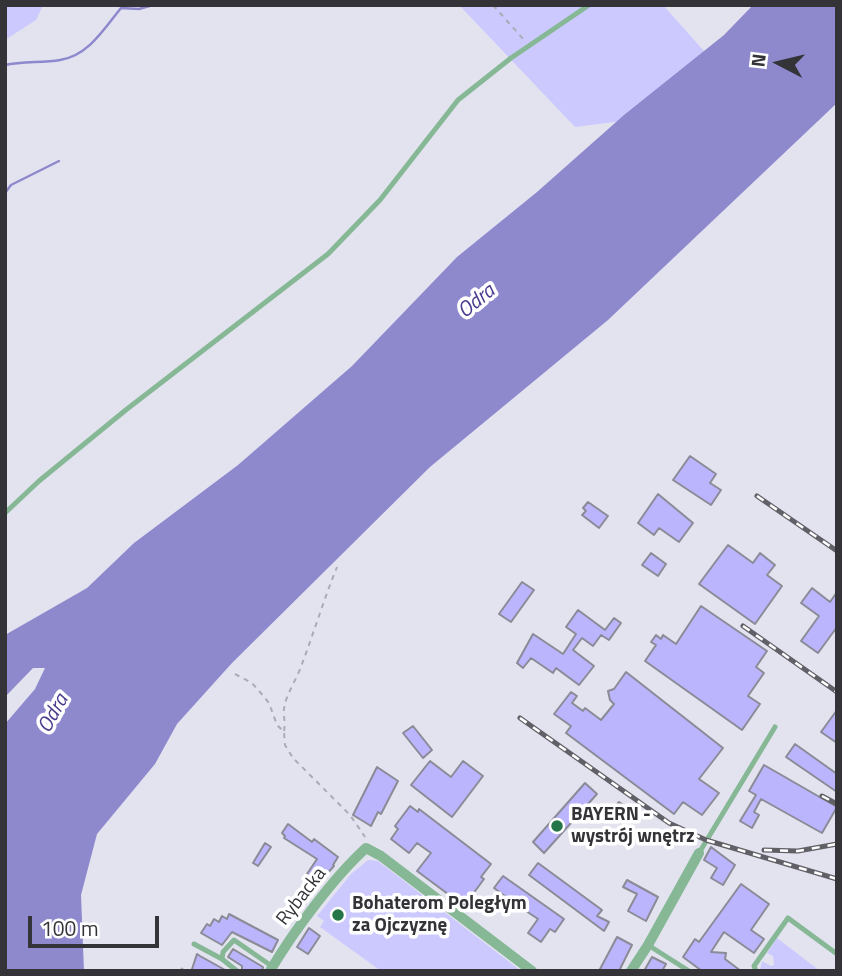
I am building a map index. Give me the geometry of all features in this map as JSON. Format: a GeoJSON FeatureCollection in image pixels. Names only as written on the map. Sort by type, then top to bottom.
{"type":"FeatureCollection","features":[{"type":"Feature","properties":{"kind":"street"},"geometry":{"type":"LineString","coordinates":[[366,848],[382,856],[532,971]]}},
{"type":"Feature","properties":{"kind":"street","name":"Rybacka"},"geometry":{"type":"LineString","coordinates":[[272,969],[300,926],[366,848]]}},
{"type":"Feature","properties":{"kind":"street"},"geometry":{"type":"LineString","coordinates":[[631,971],[699,853]]}},
{"type":"Feature","properties":{"kind":"lane"},"geometry":{"type":"LineString","coordinates":[[5,513],[39,481],[128,409],[328,254],[380,200],[458,100],[511,58],[589,5]]}},
{"type":"Feature","properties":{"kind":"lane"},"geometry":{"type":"LineString","coordinates":[[699,853],[775,727]]}},
{"type":"Feature","properties":{"kind":"lane"},"geometry":{"type":"LineString","coordinates":[[756,971],[754,966],[788,918],[837,954]]}},
{"type":"Feature","properties":{"kind":"lane"},"geometry":{"type":"LineString","coordinates":[[222,959],[223,952],[234,940],[272,969]]}},
{"type":"Feature","properties":{"kind":"lane"},"geometry":{"type":"LineString","coordinates":[[194,944],[222,959],[237,971]]}},
{"type":"Feature","properties":{"kind":"lane"},"geometry":{"type":"LineString","coordinates":[[648,945],[688,971]]}},
{"type":"Feature","properties":{"kind":"path"},"geometry":{"type":"LineString","coordinates":[[493,5],[525,41]]}},
{"type":"Feature","properties":{"kind":"path"},"geometry":{"type":"LineString","coordinates":[[337,566],[302,666],[285,701],[285,745],[292,758],[350,815],[365,836],[366,848]]}},
{"type":"Feature","properties":{"kind":"path"},"geometry":{"type":"LineString","coordinates":[[235,674],[252,683],[260,692],[284,732]]}},
{"type":"Feature","properties":{"kind":"path"},"geometry":{"type":"LineString","coordinates":[[181,968],[185,971]]}},
{"type":"Feature","properties":{"kind":"shaded area"},"geometry":{"type":"Polygon","coordinates":[[[5,5],[43,5],[36,20],[5,40],[5,5]]]}},
{"type":"Feature","properties":{"kind":"shaded area"},"geometry":{"type":"Polygon","coordinates":[[[459,5],[663,5],[712,60],[638,119],[575,127],[459,5]]]}},
{"type":"Feature","properties":{"kind":"shaded area"},"geometry":{"type":"Polygon","coordinates":[[[368,860],[378,861],[521,971],[381,971],[320,927],[324,921],[317,916],[351,874],[368,860]]]}},
{"type":"Feature","properties":{"kind":"shaded area"},"geometry":{"type":"Polygon","coordinates":[[[777,938],[820,971],[760,970],[762,961],[774,965],[773,956],[767,953],[777,938]]]}},
{"type":"Feature","properties":{"kind":"water","name":"Odra"},"geometry":{"type":"Polygon","coordinates":[[[753,5],[837,5],[837,103],[608,320],[430,467],[232,663],[177,724],[155,764],[97,834],[81,895],[84,971],[5,971],[5,724],[35,689],[45,668],[33,668],[5,697],[5,635],[87,588],[134,543],[238,465],[352,366],[457,257],[537,192],[624,115],[724,35],[753,5]]]}},
{"type":"Feature","properties":{"kind":"building"},"geometry":{"type":"Polygon","coordinates":[[[690,456],[716,474],[710,483],[721,490],[711,505],[673,480],[690,456]]]}},
{"type":"Feature","properties":{"kind":"building"},"geometry":{"type":"Polygon","coordinates":[[[658,494],[693,523],[679,542],[659,528],[654,535],[638,523],[658,494]]]}},
{"type":"Feature","properties":{"kind":"building"},"geometry":{"type":"Polygon","coordinates":[[[588,502],[608,516],[599,528],[582,515],[588,502]]]}},
{"type":"Feature","properties":{"kind":"building"},"geometry":{"type":"Polygon","coordinates":[[[728,545],[753,563],[760,553],[775,565],[767,575],[782,586],[755,624],[699,584],[728,545]]]}},
{"type":"Feature","properties":{"kind":"building"},"geometry":{"type":"Polygon","coordinates":[[[651,553],[666,564],[658,576],[642,565],[651,553]]]}},
{"type":"Feature","properties":{"kind":"building"},"geometry":{"type":"Polygon","coordinates":[[[522,582],[534,590],[511,622],[499,614],[522,582]]]}},
{"type":"Feature","properties":{"kind":"building"},"geometry":{"type":"Polygon","coordinates":[[[812,588],[830,602],[837,592],[837,627],[818,653],[801,641],[819,616],[801,603],[812,588]]]}},
{"type":"Feature","properties":{"kind":"building"},"geometry":{"type":"Polygon","coordinates":[[[701,606],[767,651],[756,667],[764,673],[748,696],[760,704],[742,730],[645,661],[656,645],[651,642],[656,635],[661,639],[663,635],[676,644],[701,606]]]}},
{"type":"Feature","properties":{"kind":"building"},"geometry":{"type":"Polygon","coordinates":[[[578,610],[605,630],[614,618],[621,623],[609,640],[601,635],[593,646],[582,638],[573,650],[594,666],[579,685],[556,668],[553,673],[531,658],[523,668],[517,663],[533,634],[563,654],[576,634],[566,627],[578,610]]]}},
{"type":"Feature","properties":{"kind":"building"},"geometry":{"type":"Polygon","coordinates":[[[626,672],[723,748],[699,779],[719,793],[702,815],[683,802],[674,814],[566,733],[571,726],[554,714],[571,692],[577,696],[572,703],[583,711],[585,708],[601,720],[614,704],[608,691],[614,689],[626,672]]]}},
{"type":"Feature","properties":{"kind":"building"},"geometry":{"type":"Polygon","coordinates":[[[837,710],[837,743],[821,732],[837,710]]]}},
{"type":"Feature","properties":{"kind":"building"},"geometry":{"type":"Polygon","coordinates":[[[413,726],[432,750],[423,758],[403,733],[413,726]]]}},
{"type":"Feature","properties":{"kind":"building"},"geometry":{"type":"Polygon","coordinates":[[[795,744],[837,774],[837,792],[786,757],[795,744]]]}},
{"type":"Feature","properties":{"kind":"building"},"geometry":{"type":"Polygon","coordinates":[[[430,761],[451,777],[463,761],[483,776],[452,817],[411,785],[430,761]]]}},
{"type":"Feature","properties":{"kind":"building"},"geometry":{"type":"Polygon","coordinates":[[[764,765],[837,807],[822,833],[761,799],[754,812],[759,815],[752,828],[740,821],[756,795],[749,791],[764,765]]]}},
{"type":"Feature","properties":{"kind":"building"},"geometry":{"type":"Polygon","coordinates":[[[377,767],[398,781],[381,814],[378,812],[371,826],[353,815],[377,767]]]}},
{"type":"Feature","properties":{"kind":"building"},"geometry":{"type":"Polygon","coordinates":[[[585,783],[597,794],[544,853],[533,842],[585,783]]]}},
{"type":"Feature","properties":{"kind":"building"},"geometry":{"type":"Polygon","coordinates":[[[619,802],[635,813],[630,820],[614,808],[619,802]]]}},
{"type":"Feature","properties":{"kind":"building"},"geometry":{"type":"Polygon","coordinates":[[[410,806],[418,812],[419,809],[491,864],[481,877],[484,879],[464,906],[417,871],[431,853],[417,843],[409,853],[391,839],[398,829],[395,826],[410,806]]]}},
{"type":"Feature","properties":{"kind":"building"},"geometry":{"type":"Polygon","coordinates":[[[288,824],[338,857],[334,866],[316,886],[305,877],[317,859],[284,838],[282,833],[288,824]]]}},
{"type":"Feature","properties":{"kind":"building"},"geometry":{"type":"Polygon","coordinates":[[[265,843],[271,847],[258,866],[253,863],[265,843]]]}},
{"type":"Feature","properties":{"kind":"building"},"geometry":{"type":"Polygon","coordinates":[[[711,847],[735,865],[723,885],[711,878],[717,868],[704,860],[711,847]]]}},
{"type":"Feature","properties":{"kind":"building"},"geometry":{"type":"Polygon","coordinates":[[[538,863],[602,910],[597,916],[609,922],[604,931],[529,875],[538,863]]]}},
{"type":"Feature","properties":{"kind":"building"},"geometry":{"type":"Polygon","coordinates":[[[503,876],[564,919],[555,932],[550,929],[541,942],[528,933],[538,919],[511,901],[509,904],[503,900],[505,896],[494,888],[503,876]]]}},
{"type":"Feature","properties":{"kind":"building"},"geometry":{"type":"Polygon","coordinates":[[[627,880],[658,897],[646,921],[628,911],[637,894],[623,887],[627,880]]]}},
{"type":"Feature","properties":{"kind":"building"},"geometry":{"type":"Polygon","coordinates":[[[741,884],[769,904],[751,930],[764,939],[754,953],[724,932],[711,952],[726,953],[725,959],[741,971],[702,971],[683,957],[695,939],[699,942],[741,884]]]}},
{"type":"Feature","properties":{"kind":"building"},"geometry":{"type":"Polygon","coordinates":[[[229,914],[278,940],[272,952],[232,932],[222,945],[201,933],[214,919],[219,922],[222,916],[227,919],[229,914]]]}},
{"type":"Feature","properties":{"kind":"building"},"geometry":{"type":"Polygon","coordinates":[[[309,928],[320,936],[308,954],[297,947],[309,928]]]}},
{"type":"Feature","properties":{"kind":"building"},"geometry":{"type":"Polygon","coordinates":[[[617,937],[632,945],[619,971],[599,971],[617,937]]]}},
{"type":"Feature","properties":{"kind":"building"},"geometry":{"type":"Polygon","coordinates":[[[233,949],[263,967],[262,971],[242,971],[242,966],[228,957],[233,949]]]}},
{"type":"Feature","properties":{"kind":"building"},"geometry":{"type":"Polygon","coordinates":[[[197,954],[227,971],[195,971],[192,969],[197,954]]]}},
{"type":"Feature","properties":{"kind":"building"},"geometry":{"type":"Polygon","coordinates":[[[652,957],[666,964],[662,971],[644,971],[652,957]]]}},
{"type":"Feature","properties":{"kind":"waterway"},"geometry":{"type":"LineString","coordinates":[[5,65],[70,57],[95,40],[121,8],[139,9],[153,5]]}},
{"type":"Feature","properties":{"kind":"waterway"},"geometry":{"type":"LineString","coordinates":[[5,193],[11,185],[59,161]]}},
{"type":"Feature","properties":{"kind":"railway"},"geometry":{"type":"LineString","coordinates":[[757,496],[837,551]]}},
{"type":"Feature","properties":{"kind":"railway"},"geometry":{"type":"LineString","coordinates":[[743,626],[837,692]]}},
{"type":"Feature","properties":{"kind":"railway"},"geometry":{"type":"LineString","coordinates":[[520,718],[669,823],[706,840],[837,879]]}},
{"type":"Feature","properties":{"kind":"railway"},"geometry":{"type":"LineString","coordinates":[[822,796],[837,804]]}},
{"type":"Feature","properties":{"kind":"railway"},"geometry":{"type":"LineString","coordinates":[[764,850],[798,851],[837,844]]}},
{"type":"Feature","properties":{"kind":"place","name":"BAYERN - wystrój wnętrz"},"geometry":{"type":"Point","coordinates":[557,826]}},
{"type":"Feature","properties":{"kind":"place","name":"Bohaterom Poległym za Ojczyznę"},"geometry":{"type":"Point","coordinates":[338,915]}}]}
